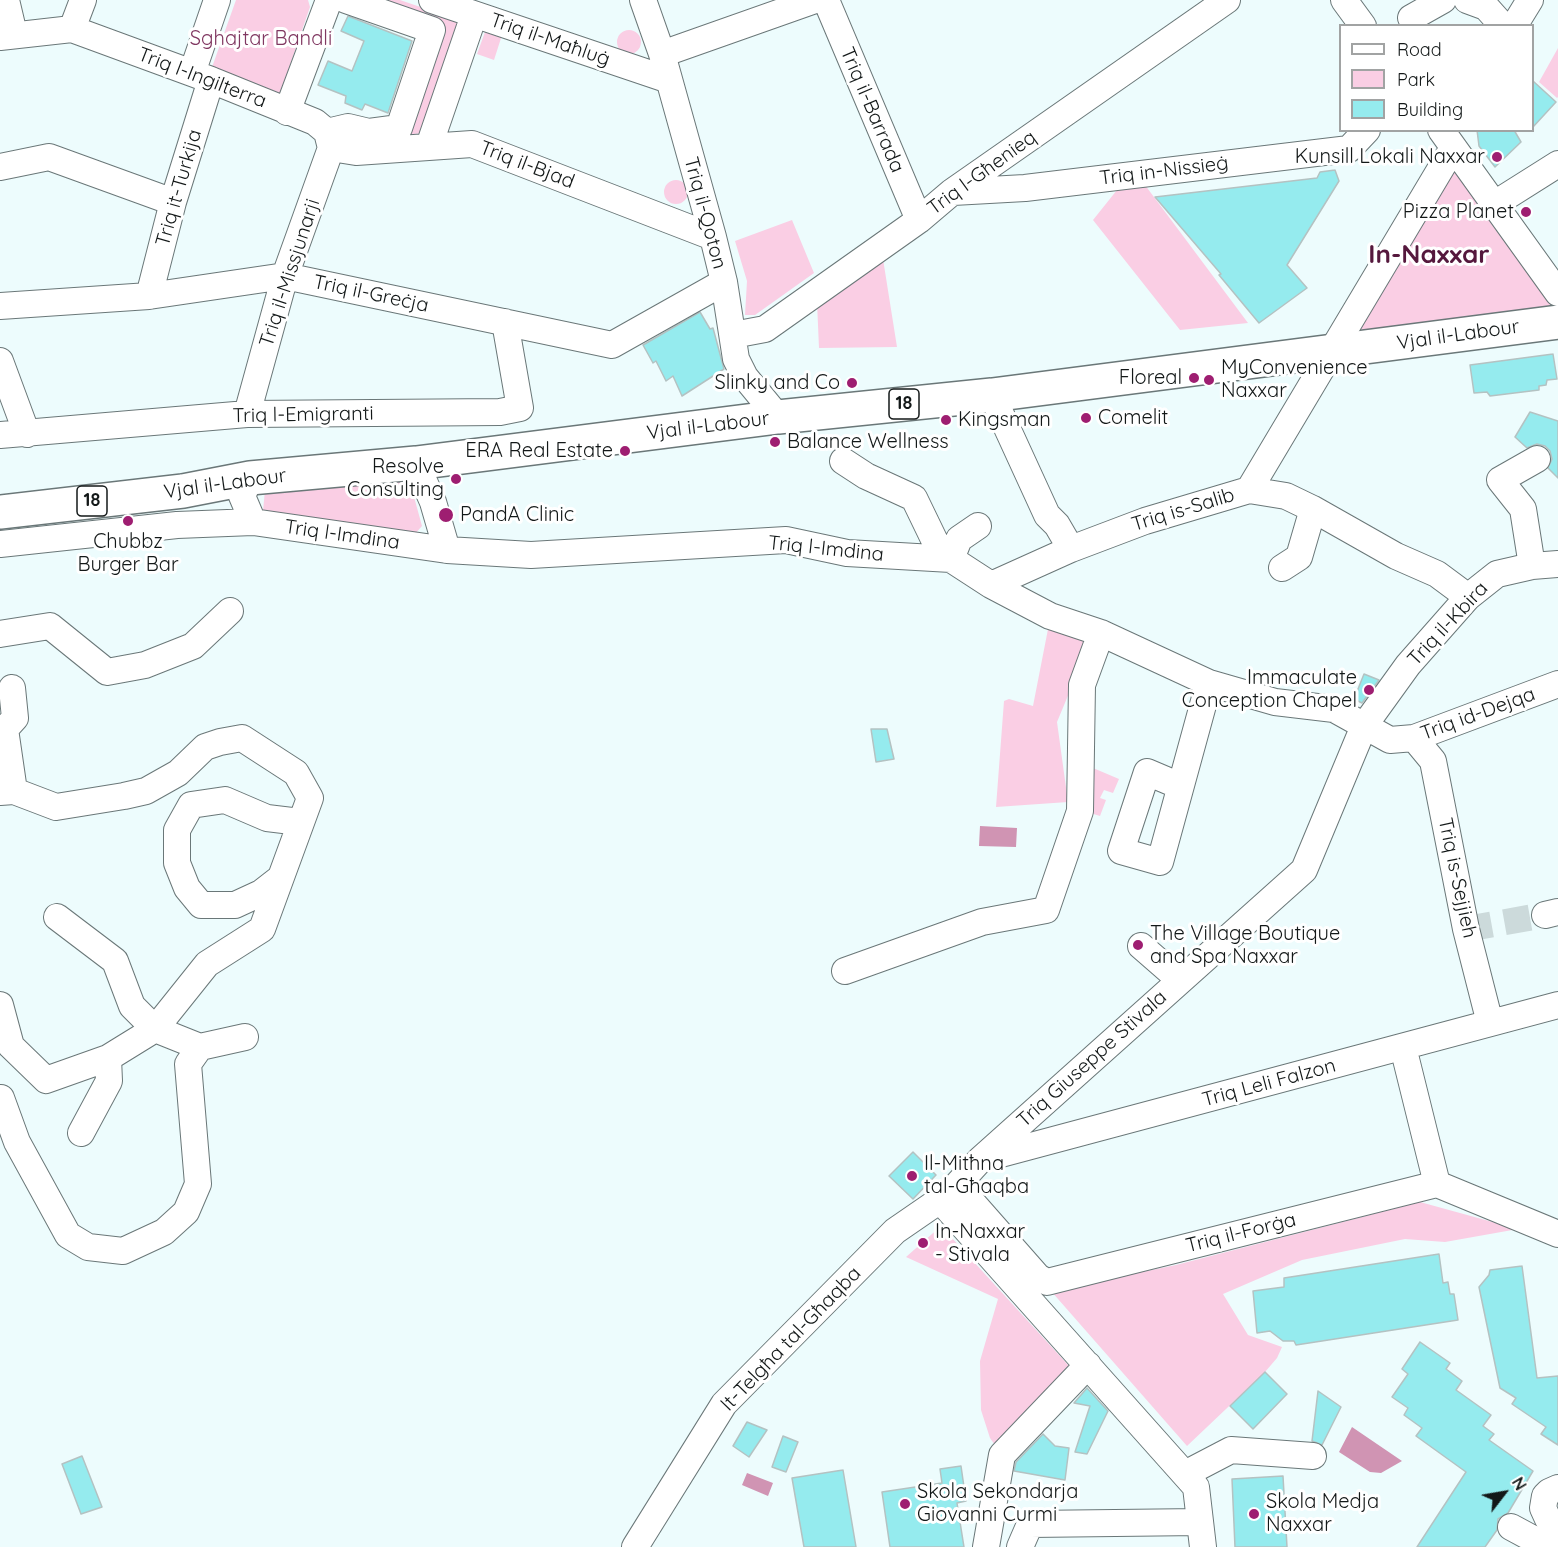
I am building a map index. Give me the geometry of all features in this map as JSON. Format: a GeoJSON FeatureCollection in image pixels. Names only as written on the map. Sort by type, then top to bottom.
{"type":"FeatureCollection","features":[{"type":"Feature","properties":{"kind":"main road","name":"Vjal il-Labour"},"geometry":{"type":"LineString","coordinates":[[0,512],[183,491],[249,478],[416,463],[778,417],[992,395],[1558,322]]}},
{"type":"Feature","properties":{"kind":"street"},"geometry":{"type":"LineString","coordinates":[[6,0],[7,36]]}},
{"type":"Feature","properties":{"kind":"street"},"geometry":{"type":"LineString","coordinates":[[72,29],[83,0]]}},
{"type":"Feature","properties":{"kind":"street","name":"Triq it-Turkija"},"geometry":{"type":"LineString","coordinates":[[149,296],[173,202],[217,0]]}},
{"type":"Feature","properties":{"kind":"street"},"geometry":{"type":"LineString","coordinates":[[287,112],[329,0]]}},
{"type":"Feature","properties":{"kind":"street"},"geometry":{"type":"LineString","coordinates":[[329,140],[348,127],[369,132],[399,128],[432,30],[346,0]]}},
{"type":"Feature","properties":{"kind":"street","name":"Triq il-Maħluġ"},"geometry":{"type":"LineString","coordinates":[[432,0],[669,80]]}},
{"type":"Feature","properties":{"kind":"street","name":"Triq il-Qoton"},"geometry":{"type":"LineString","coordinates":[[643,0],[662,54],[713,237],[724,282],[736,359],[745,376],[778,417]]}},
{"type":"Feature","properties":{"kind":"street"},"geometry":{"type":"LineString","coordinates":[[662,54],[814,0]]}},
{"type":"Feature","properties":{"kind":"street","name":"Triq il-Barrada"},"geometry":{"type":"LineString","coordinates":[[825,0],[919,220]]}},
{"type":"Feature","properties":{"kind":"street","name":"Triq l-Għenieq"},"geometry":{"type":"LineString","coordinates":[[733,335],[765,329],[919,220],[952,192],[1227,0]]}},
{"type":"Feature","properties":{"kind":"street"},"geometry":{"type":"LineString","coordinates":[[1344,0],[1362,24]]}},
{"type":"Feature","properties":{"kind":"street"},"geometry":{"type":"LineString","coordinates":[[1411,18],[1443,0]]}},
{"type":"Feature","properties":{"kind":"street"},"geometry":{"type":"LineString","coordinates":[[1467,0],[1486,7],[1501,24]]}},
{"type":"Feature","properties":{"kind":"street"},"geometry":{"type":"LineString","coordinates":[[1515,24],[1530,0]]}},
{"type":"Feature","properties":{"kind":"street"},"geometry":{"type":"LineString","coordinates":[[429,146],[474,15]]}},
{"type":"Feature","properties":{"kind":"street","name":"Triq l-Ingilterra"},"geometry":{"type":"LineString","coordinates":[[7,36],[72,29],[201,76],[315,122],[329,140]]}},
{"type":"Feature","properties":{"kind":"street","name":"Triq in-Nissieġ"},"geometry":{"type":"LineString","coordinates":[[952,192],[1025,188],[1349,149],[1365,132]]}},
{"type":"Feature","properties":{"kind":"street"},"geometry":{"type":"LineString","coordinates":[[1249,490],[1331,352],[1447,139],[1558,293]]}},
{"type":"Feature","properties":{"kind":"street","name":"Triq il-Bjad"},"geometry":{"type":"LineString","coordinates":[[329,140],[356,153],[472,144],[713,237]]}},
{"type":"Feature","properties":{"kind":"street","name":"Triq il-Missjunarji"},"geometry":{"type":"LineString","coordinates":[[247,414],[285,276],[329,140]]}},
{"type":"Feature","properties":{"kind":"street"},"geometry":{"type":"LineString","coordinates":[[0,167],[49,157],[173,202]]}},
{"type":"Feature","properties":{"kind":"street"},"geometry":{"type":"LineString","coordinates":[[1493,205],[1558,164]]}},
{"type":"Feature","properties":{"kind":"street","name":"Triq il-Greċja"},"geometry":{"type":"LineString","coordinates":[[0,306],[149,296],[285,276],[612,345],[724,282]]}},
{"type":"Feature","properties":{"kind":"street","name":"Triq l-Emigranti"},"geometry":{"type":"LineString","coordinates":[[0,435],[247,414],[501,412],[520,408],[505,322]]}},
{"type":"Feature","properties":{"kind":"street"},"geometry":{"type":"LineString","coordinates":[[0,361],[27,434]]}},
{"type":"Feature","properties":{"kind":"street"},"geometry":{"type":"LineString","coordinates":[[992,395],[1047,515],[1057,525],[1071,549]]}},
{"type":"Feature","properties":{"kind":"street"},"geometry":{"type":"LineString","coordinates":[[1532,566],[1523,508],[1500,480],[1537,459]]}},
{"type":"Feature","properties":{"kind":"street"},"geometry":{"type":"LineString","coordinates":[[843,461],[866,476],[914,498],[947,559],[1050,616],[1101,633],[1209,683],[1275,702],[1334,709],[1364,726]]}},
{"type":"Feature","properties":{"kind":"street"},"geometry":{"type":"LineString","coordinates":[[416,463],[433,502],[447,550]]}},
{"type":"Feature","properties":{"kind":"street"},"geometry":{"type":"LineString","coordinates":[[249,478],[243,496],[253,522]]}},
{"type":"Feature","properties":{"kind":"street","name":"Triq is-Salib"},"geometry":{"type":"LineString","coordinates":[[991,585],[1071,549],[1145,521],[1249,490],[1286,496],[1313,509],[1396,556],[1437,574],[1468,597]]}},
{"type":"Feature","properties":{"kind":"street","name":"Triq l-Imdina"},"geometry":{"type":"LineString","coordinates":[[183,491],[253,522]]}},
{"type":"Feature","properties":{"kind":"street"},"geometry":{"type":"LineString","coordinates":[[1282,568],[1299,556],[1313,509]]}},
{"type":"Feature","properties":{"kind":"street","name":"Triq l-Imdina"},"geometry":{"type":"LineString","coordinates":[[0,544],[177,525],[253,522],[447,550],[531,555],[786,540],[847,553],[947,559]]}},
{"type":"Feature","properties":{"kind":"street"},"geometry":{"type":"LineString","coordinates":[[947,559],[959,539],[978,526]]}},
{"type":"Feature","properties":{"kind":"street","name":"Triq il-Kbira"},"geometry":{"type":"LineString","coordinates":[[1364,726],[1408,664],[1468,597],[1497,574],[1532,566],[1558,564]]}},
{"type":"Feature","properties":{"kind":"street"},"geometry":{"type":"LineString","coordinates":[[0,634],[50,626],[107,672],[145,665],[193,646],[230,611]]}},
{"type":"Feature","properties":{"kind":"street"},"geometry":{"type":"LineString","coordinates":[[845,971],[982,922],[1046,910],[1080,812],[1082,685],[1101,633]]}},
{"type":"Feature","properties":{"kind":"street"},"geometry":{"type":"LineString","coordinates":[[1180,786],[1209,683]]}},
{"type":"Feature","properties":{"kind":"street","name":"Triq id-Dejqa"},"geometry":{"type":"LineString","coordinates":[[1364,726],[1390,740],[1414,738],[1558,684]]}},
{"type":"Feature","properties":{"kind":"street"},"geometry":{"type":"LineString","coordinates":[[0,1005],[11,1046],[46,1080],[108,1058],[155,1029],[207,964],[262,929],[310,798],[296,773],[242,738],[205,747],[178,773],[146,791],[124,796],[56,807],[7,791],[5,729],[15,718],[12,688]]}},
{"type":"Feature","properties":{"kind":"street","name":"Triq Giuseppe Stivala"},"geometry":{"type":"LineString","coordinates":[[980,1160],[1304,870],[1364,726]]}},
{"type":"Feature","properties":{"kind":"street","name":"Triq is-Sejjieh"},"geometry":{"type":"LineString","coordinates":[[1414,738],[1433,761],[1466,929],[1490,1023]]}},
{"type":"Feature","properties":{"kind":"street"},"geometry":{"type":"LineString","coordinates":[[279,879],[261,892],[235,905],[201,905],[187,888],[177,863],[177,830],[191,805],[225,800],[267,818],[300,822]]}},
{"type":"Feature","properties":{"kind":"street"},"geometry":{"type":"LineString","coordinates":[[57,917],[115,961],[132,1006],[155,1029],[200,1047],[245,1037]]}},
{"type":"Feature","properties":{"kind":"street"},"geometry":{"type":"LineString","coordinates":[[1141,946],[1180,980]]}},
{"type":"Feature","properties":{"kind":"street","name":"Triq Leli Falzon"},"geometry":{"type":"LineString","coordinates":[[980,1160],[1558,1005]]}},
{"type":"Feature","properties":{"kind":"street"},"geometry":{"type":"LineString","coordinates":[[1,1098],[8,1145],[68,1235],[88,1247],[123,1251],[165,1232],[186,1212],[198,1184],[188,1064],[200,1047]]}},
{"type":"Feature","properties":{"kind":"street"},"geometry":{"type":"LineString","coordinates":[[1403,1047],[1437,1184],[1558,1234]]}},
{"type":"Feature","properties":{"kind":"street"},"geometry":{"type":"LineString","coordinates":[[81,1132],[109,1081],[108,1058]]}},
{"type":"Feature","properties":{"kind":"street","name":"It-Telgħa tal-Għaqba"},"geometry":{"type":"LineString","coordinates":[[635,1547],[724,1404],[895,1232],[949,1192],[980,1160]]}},
{"type":"Feature","properties":{"kind":"street","name":"Triq il-Forġa"},"geometry":{"type":"LineString","coordinates":[[1047,1282],[1437,1184]]}},
{"type":"Feature","properties":{"kind":"street"},"geometry":{"type":"LineString","coordinates":[[949,1192],[1038,1277],[1047,1282],[1030,1302]]}},
{"type":"Feature","properties":{"kind":"street"},"geometry":{"type":"LineString","coordinates":[[949,1192],[1030,1302],[1191,1481],[1201,1534],[1030,1524],[1020,1547]]}},
{"type":"Feature","properties":{"kind":"street"},"geometry":{"type":"LineString","coordinates":[[986,1547],[1002,1455],[1088,1365]]}},
{"type":"Feature","properties":{"kind":"street"},"geometry":{"type":"LineString","coordinates":[[1191,1481],[1231,1450],[1313,1456]]}},
{"type":"Feature","properties":{"kind":"street"},"geometry":{"type":"LineString","coordinates":[[1558,1488],[1545,1496],[1543,1508],[1548,1519],[1558,1524]]}},
{"type":"Feature","properties":{"kind":"street"},"geometry":{"type":"LineString","coordinates":[[1511,1527],[1537,1541],[1558,1542]]}},
{"type":"Feature","properties":{"kind":"green space","name":"Sghajtar Bandli"},"geometry":{"type":"Polygon","coordinates":[[[236,0],[308,0],[310,7],[280,94],[211,70],[236,0]]]}},
{"type":"Feature","properties":{"kind":"green space"},"geometry":{"type":"Polygon","coordinates":[[[365,0],[400,0],[461,21],[424,133],[403,135],[440,28],[365,0]]]}},
{"type":"Feature","properties":{"kind":"green space"},"geometry":{"type":"Polygon","coordinates":[[[489,30],[502,35],[494,60],[477,54],[485,32],[489,30]]]}},
{"type":"Feature","properties":{"kind":"green space"},"geometry":{"type":"Polygon","coordinates":[[[629,30],[638,33],[641,42],[638,51],[629,54],[620,51],[617,42],[620,33],[629,30]]]}},
{"type":"Feature","properties":{"kind":"green space"},"geometry":{"type":"Polygon","coordinates":[[[1558,48],[1558,97],[1557,98],[1539,82],[1558,48]]]}},
{"type":"Feature","properties":{"kind":"green space"},"geometry":{"type":"Polygon","coordinates":[[[1453,148],[1558,293],[1558,322],[1331,352],[1453,148]]]}},
{"type":"Feature","properties":{"kind":"green space"},"geometry":{"type":"Polygon","coordinates":[[[676,180],[685,183],[688,192],[685,201],[676,204],[667,201],[664,192],[667,183],[676,180]]]}},
{"type":"Feature","properties":{"kind":"green space"},"geometry":{"type":"Polygon","coordinates":[[[1142,181],[1248,323],[1180,330],[1093,220],[1121,185],[1142,181]]]}},
{"type":"Feature","properties":{"kind":"green space"},"geometry":{"type":"Polygon","coordinates":[[[792,220],[814,273],[755,315],[745,315],[747,281],[735,241],[792,220]]]}},
{"type":"Feature","properties":{"kind":"green space"},"geometry":{"type":"Polygon","coordinates":[[[883,259],[897,347],[819,348],[817,302],[883,259]]]}},
{"type":"Feature","properties":{"kind":"green space"},"geometry":{"type":"Polygon","coordinates":[[[408,475],[422,526],[414,535],[263,511],[265,490],[408,475]]]}},
{"type":"Feature","properties":{"kind":"green space"},"geometry":{"type":"Polygon","coordinates":[[[1049,624],[1092,638],[1057,722],[1068,802],[996,807],[1004,701],[1009,699],[1033,706],[1049,624]]]}},
{"type":"Feature","properties":{"kind":"green space"},"geometry":{"type":"Polygon","coordinates":[[[1086,765],[1119,779],[1113,793],[1104,790],[1100,798],[1106,800],[1100,816],[1087,812],[1086,765]]]}},
{"type":"Feature","properties":{"kind":"green space"},"geometry":{"type":"Polygon","coordinates":[[[1420,1202],[1518,1229],[1445,1242],[1405,1239],[1302,1260],[1223,1294],[1248,1335],[1282,1347],[1277,1358],[1265,1372],[1187,1446],[1051,1291],[1176,1265],[1420,1202]]]}},
{"type":"Feature","properties":{"kind":"green space"},"geometry":{"type":"Polygon","coordinates":[[[941,1226],[1070,1367],[997,1448],[990,1438],[981,1410],[980,1361],[998,1299],[906,1257],[941,1226]]]}},
{"type":"Feature","properties":{"kind":"shaded area"},"geometry":{"type":"Polygon","coordinates":[[[980,826],[1017,828],[1016,847],[979,846],[980,826]]]}},
{"type":"Feature","properties":{"kind":"shaded area"},"geometry":{"type":"Polygon","coordinates":[[[1352,1427],[1402,1461],[1381,1473],[1370,1472],[1339,1452],[1352,1427]]]}},
{"type":"Feature","properties":{"kind":"shaded area"},"geometry":{"type":"Polygon","coordinates":[[[747,1473],[773,1483],[768,1496],[742,1485],[747,1473]]]}},
{"type":"Feature","properties":{"kind":"building"},"geometry":{"type":"Polygon","coordinates":[[[348,16],[412,41],[388,113],[365,104],[362,110],[345,103],[346,96],[318,85],[328,61],[352,71],[364,41],[341,31],[348,16]]]}},
{"type":"Feature","properties":{"kind":"building","name":"Kunsill Lokali Naxxar"},"geometry":{"type":"Polygon","coordinates":[[[1534,82],[1556,102],[1534,126],[1534,82]]]}},
{"type":"Feature","properties":{"kind":"building","name":"Kunsill Lokali Naxxar"},"geometry":{"type":"Polygon","coordinates":[[[1477,132],[1515,132],[1521,142],[1495,167],[1479,146],[1477,132]]]}},
{"type":"Feature","properties":{"kind":"building"},"geometry":{"type":"Polygon","coordinates":[[[1335,170],[1339,181],[1287,265],[1307,288],[1259,323],[1219,275],[1221,274],[1155,197],[1317,178],[1320,172],[1335,170]]]}},
{"type":"Feature","properties":{"kind":"building"},"geometry":{"type":"Polygon","coordinates":[[[700,312],[710,329],[713,328],[724,369],[682,396],[673,376],[666,381],[656,361],[653,363],[643,345],[700,312]]]}},
{"type":"Feature","properties":{"kind":"building"},"geometry":{"type":"Polygon","coordinates":[[[1553,354],[1557,379],[1547,380],[1546,385],[1539,386],[1539,390],[1490,396],[1487,392],[1474,393],[1470,365],[1553,354]]]}},
{"type":"Feature","properties":{"kind":"building"},"geometry":{"type":"Polygon","coordinates":[[[1530,412],[1558,421],[1558,478],[1548,468],[1552,459],[1550,451],[1545,446],[1537,444],[1527,448],[1515,437],[1530,412]]]}},
{"type":"Feature","properties":{"kind":"building"},"geometry":{"type":"Polygon","coordinates":[[[1364,674],[1379,680],[1362,703],[1354,699],[1364,674]]]}},
{"type":"Feature","properties":{"kind":"building"},"geometry":{"type":"Polygon","coordinates":[[[871,729],[887,729],[894,759],[876,762],[871,729]]]}},
{"type":"Feature","properties":{"kind":"building","name":"Il-Mitħna tal-Għaqba"},"geometry":{"type":"Polygon","coordinates":[[[913,1152],[936,1175],[913,1199],[889,1176],[913,1152]]]}},
{"type":"Feature","properties":{"kind":"building"},"geometry":{"type":"Polygon","coordinates":[[[1439,1254],[1443,1283],[1448,1282],[1450,1294],[1454,1294],[1458,1320],[1296,1345],[1294,1341],[1283,1341],[1270,1331],[1257,1333],[1253,1291],[1284,1287],[1284,1278],[1439,1254]]]}},
{"type":"Feature","properties":{"kind":"building"},"geometry":{"type":"Polygon","coordinates":[[[1522,1266],[1537,1378],[1558,1376],[1558,1445],[1541,1434],[1546,1427],[1512,1404],[1516,1398],[1500,1388],[1479,1287],[1489,1275],[1490,1270],[1522,1266]]]}},
{"type":"Feature","properties":{"kind":"building"},"geometry":{"type":"Polygon","coordinates":[[[1420,1342],[1450,1363],[1446,1369],[1462,1381],[1456,1390],[1491,1415],[1483,1426],[1494,1434],[1489,1440],[1533,1471],[1508,1513],[1498,1519],[1497,1530],[1485,1547],[1417,1547],[1466,1472],[1416,1436],[1422,1428],[1404,1415],[1408,1408],[1392,1397],[1408,1374],[1402,1369],[1420,1342]]]}},
{"type":"Feature","properties":{"kind":"building"},"geometry":{"type":"Polygon","coordinates":[[[1265,1372],[1287,1394],[1253,1429],[1230,1406],[1265,1372]]]}},
{"type":"Feature","properties":{"kind":"building"},"geometry":{"type":"Polygon","coordinates":[[[1087,1388],[1108,1411],[1087,1454],[1075,1452],[1090,1406],[1074,1403],[1087,1388]]]}},
{"type":"Feature","properties":{"kind":"building"},"geometry":{"type":"Polygon","coordinates":[[[1318,1391],[1341,1407],[1322,1445],[1312,1441],[1318,1391]]]}},
{"type":"Feature","properties":{"kind":"building"},"geometry":{"type":"Polygon","coordinates":[[[747,1422],[767,1430],[749,1457],[733,1446],[747,1422]]]}},
{"type":"Feature","properties":{"kind":"building"},"geometry":{"type":"Polygon","coordinates":[[[1043,1434],[1055,1446],[1069,1448],[1065,1480],[1014,1471],[1016,1462],[1043,1434]]]}},
{"type":"Feature","properties":{"kind":"building"},"geometry":{"type":"Polygon","coordinates":[[[783,1436],[798,1442],[786,1472],[772,1467],[783,1436]]]}},
{"type":"Feature","properties":{"kind":"building"},"geometry":{"type":"Polygon","coordinates":[[[82,1456],[102,1507],[81,1514],[62,1464],[82,1456]]]}},
{"type":"Feature","properties":{"kind":"building"},"geometry":{"type":"Polygon","coordinates":[[[961,1466],[966,1501],[957,1503],[964,1547],[890,1547],[882,1492],[942,1483],[940,1469],[961,1466]]]}},
{"type":"Feature","properties":{"kind":"building"},"geometry":{"type":"Polygon","coordinates":[[[843,1470],[856,1547],[804,1547],[792,1478],[843,1470]]]}},
{"type":"Feature","properties":{"kind":"building"},"geometry":{"type":"Polygon","coordinates":[[[1283,1476],[1287,1547],[1235,1547],[1232,1479],[1283,1476]]]}},
{"type":"Feature","properties":{"kind":"tunnel"},"geometry":{"type":"LineString","coordinates":[[1466,929],[1545,915]]}},
{"type":"Feature","properties":{"kind":"place","name":"Kunsill Lokali Naxxar"},"geometry":{"type":"Point","coordinates":[1497,157]}},
{"type":"Feature","properties":{"kind":"place","name":"Pizza Planet"},"geometry":{"type":"Point","coordinates":[1526,212]}},
{"type":"Feature","properties":{"kind":"place","name":"Floreal"},"geometry":{"type":"Point","coordinates":[1194,378]}},
{"type":"Feature","properties":{"kind":"place","name":"MyConvenience Naxxar"},"geometry":{"type":"Point","coordinates":[1209,380]}},
{"type":"Feature","properties":{"kind":"place","name":"Slinky and Co"},"geometry":{"type":"Point","coordinates":[852,383]}},
{"type":"Feature","properties":{"kind":"place","name":"Comelit"},"geometry":{"type":"Point","coordinates":[1086,418]}},
{"type":"Feature","properties":{"kind":"place","name":"Kingsman"},"geometry":{"type":"Point","coordinates":[946,420]}},
{"type":"Feature","properties":{"kind":"place","name":"Balance Wellness"},"geometry":{"type":"Point","coordinates":[775,442]}},
{"type":"Feature","properties":{"kind":"place","name":"ERA Real Estate"},"geometry":{"type":"Point","coordinates":[625,451]}},
{"type":"Feature","properties":{"kind":"place","name":"Resolve Consulting"},"geometry":{"type":"Point","coordinates":[456,479]}},
{"type":"Feature","properties":{"kind":"place","name":"PandA Clinic"},"geometry":{"type":"Point","coordinates":[446,515]}},
{"type":"Feature","properties":{"kind":"place","name":"Chubbz Burger Bar"},"geometry":{"type":"Point","coordinates":[128,521]}},
{"type":"Feature","properties":{"kind":"place","name":"Immaculate Conception Chapel"},"geometry":{"type":"Point","coordinates":[1369,690]}},
{"type":"Feature","properties":{"kind":"place","name":"The Village Boutique and Spa Naxxar"},"geometry":{"type":"Point","coordinates":[1138,945]}},
{"type":"Feature","properties":{"kind":"place","name":"Il-Mitħna tal-Għaqba"},"geometry":{"type":"Point","coordinates":[912,1176]}},
{"type":"Feature","properties":{"kind":"place","name":"In-Naxxar - Stivala"},"geometry":{"type":"Point","coordinates":[923,1243]}},
{"type":"Feature","properties":{"kind":"place","name":"Skola Sekondarja Giovanni Curmi"},"geometry":{"type":"Point","coordinates":[905,1504]}},
{"type":"Feature","properties":{"kind":"place","name":"Skola Medja Naxxar"},"geometry":{"type":"Point","coordinates":[1254,1514]}},
{"type":"Feature","properties":{"kind":"district","name":"In-Naxxar"},"geometry":{"type":"Point","coordinates":[1429,255]}}]}
